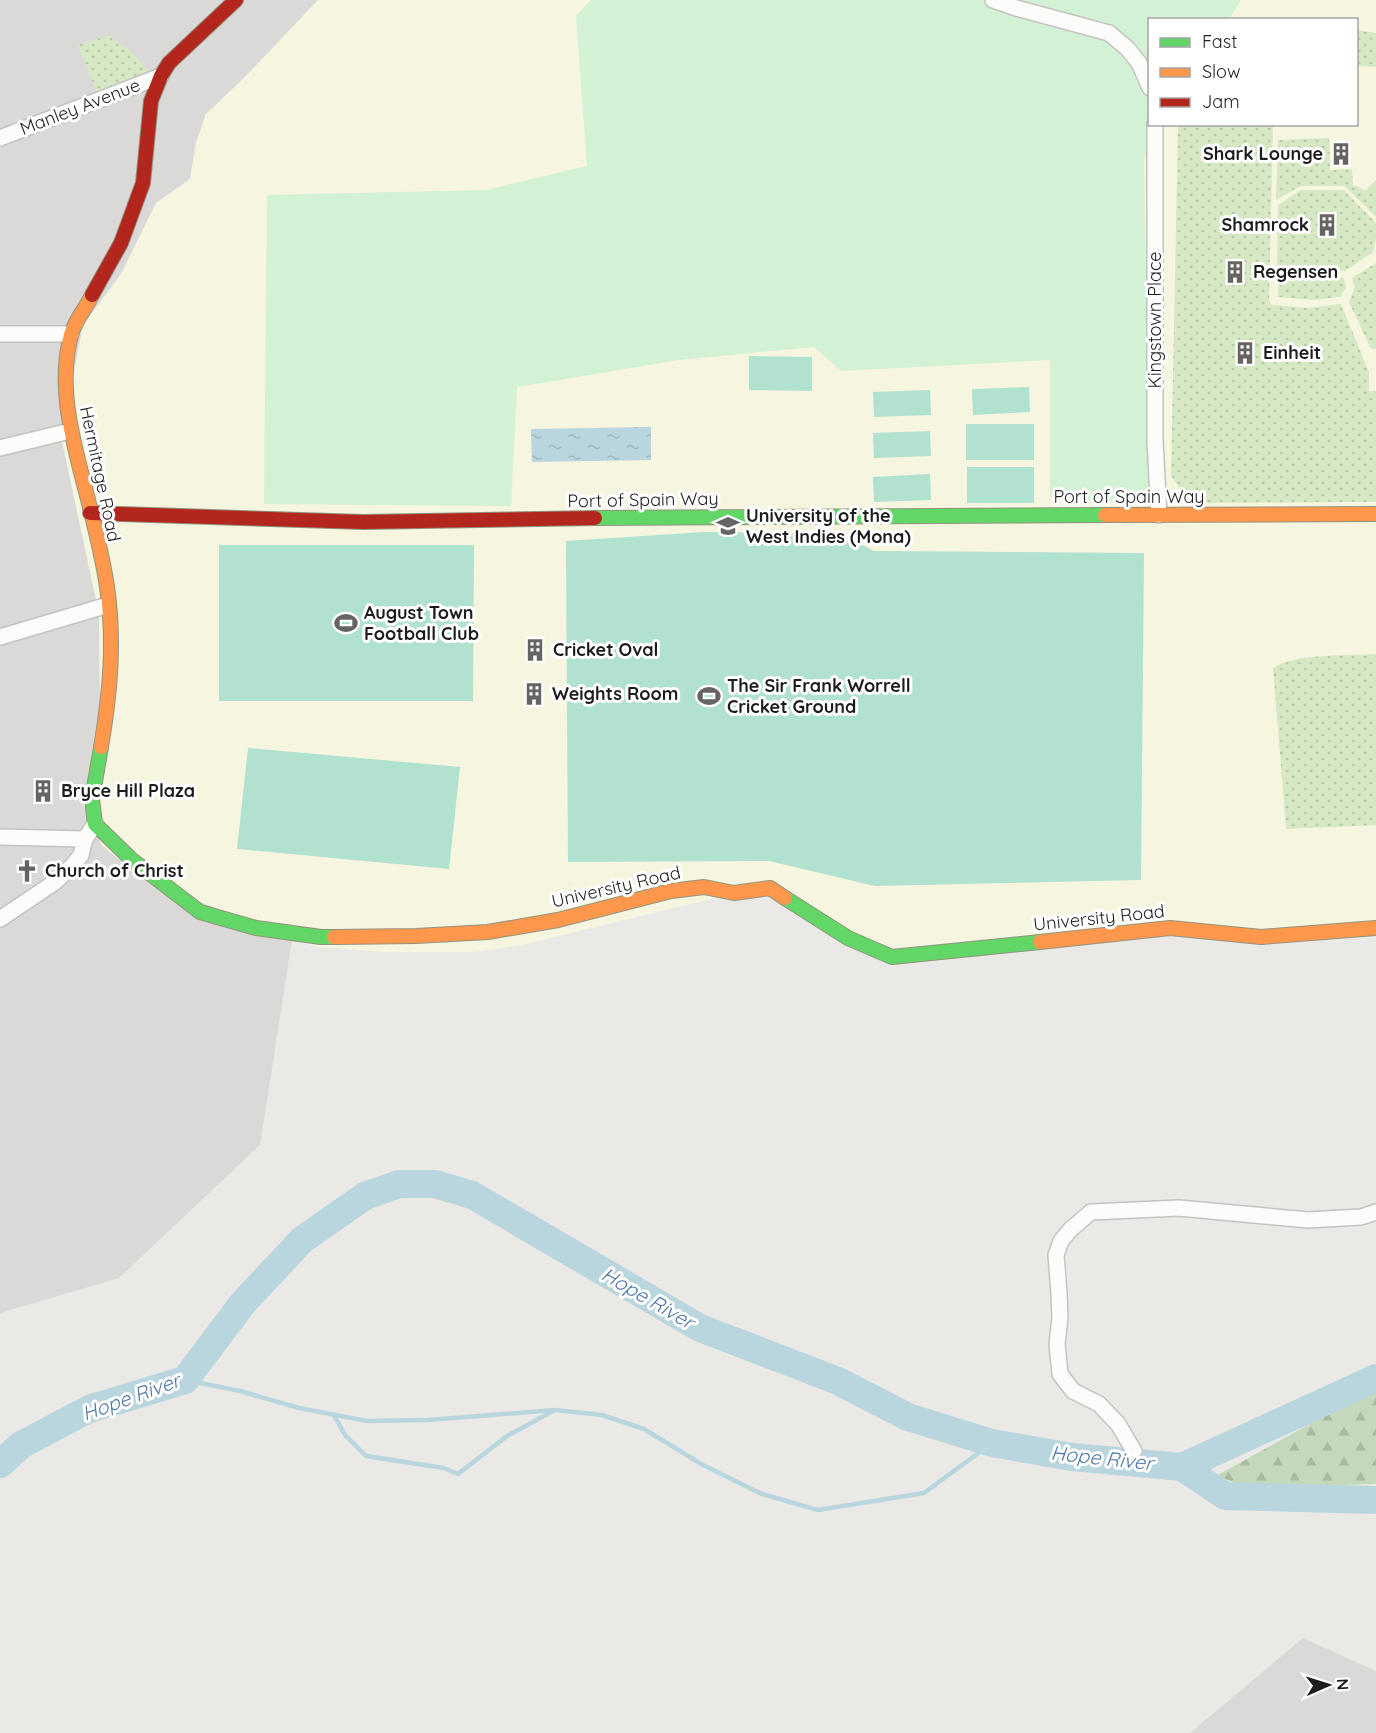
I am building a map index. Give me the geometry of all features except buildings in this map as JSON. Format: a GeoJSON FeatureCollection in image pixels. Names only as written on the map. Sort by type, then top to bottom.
{"type":"FeatureCollection","features":[{"type":"Feature","properties":{"kind":"street","name":"Hermitage Road"},"geometry":{"type":"LineString","coordinates":[[95,824],[92,799],[107,711],[112,643],[106,587],[66,405],[66,371],[71,334],[121,243],[142,183],[152,100],[161,76],[169,63],[236,0]]}},
{"type":"Feature","properties":{"kind":"street"},"geometry":{"type":"LineString","coordinates":[[993,0],[1109,33],[1128,49],[1139,63],[1148,86]]}},
{"type":"Feature","properties":{"kind":"street","name":"Manley Avenue"},"geometry":{"type":"LineString","coordinates":[[0,138],[161,76]]}},
{"type":"Feature","properties":{"kind":"street","name":"Kingstown Place"},"geometry":{"type":"LineString","coordinates":[[1155,126],[1155,440],[1159,515]]}},
{"type":"Feature","properties":{"kind":"street"},"geometry":{"type":"LineString","coordinates":[[0,334],[71,334]]}},
{"type":"Feature","properties":{"kind":"street"},"geometry":{"type":"LineString","coordinates":[[0,448],[70,431]]}},
{"type":"Feature","properties":{"kind":"street","name":"Port of Spain Way"},"geometry":{"type":"LineString","coordinates":[[90,513],[363,522],[746,516],[1376,514]]}},
{"type":"Feature","properties":{"kind":"street"},"geometry":{"type":"LineString","coordinates":[[0,637],[108,605]]}},
{"type":"Feature","properties":{"kind":"street"},"geometry":{"type":"LineString","coordinates":[[0,920],[55,882],[73,866],[81,855],[85,839],[95,824]]}},
{"type":"Feature","properties":{"kind":"street","name":"University Road"},"geometry":{"type":"LineString","coordinates":[[95,824],[131,859],[200,912],[256,928],[321,937],[416,936],[488,932],[558,920],[671,891],[704,887],[734,893],[770,888],[848,938],[892,957],[1170,928],[1261,937],[1376,928]]}},
{"type":"Feature","properties":{"kind":"street"},"geometry":{"type":"LineString","coordinates":[[0,837],[85,839]]}},
{"type":"Feature","properties":{"kind":"street"},"geometry":{"type":"LineString","coordinates":[[1134,1451],[1112,1417],[1099,1404],[1073,1391],[1060,1374],[1058,1344],[1060,1301],[1056,1255],[1061,1241],[1071,1229],[1091,1212],[1179,1209],[1308,1220],[1361,1217],[1376,1212]]}},
{"type":"Feature","properties":{"kind":"shaded area"},"geometry":{"type":"Polygon","coordinates":[[[0,0],[318,0],[244,78],[206,114],[196,143],[190,179],[156,203],[121,274],[83,325],[99,614],[100,701],[292,940],[260,1145],[119,1278],[0,1313],[0,0]]]}},
{"type":"Feature","properties":{"kind":"shaded area","name":"University of the West Indies (Mona)"},"geometry":{"type":"Polygon","coordinates":[[[318,0],[1376,0],[1376,936],[1173,930],[918,963],[753,889],[517,946],[473,952],[383,952],[317,947],[292,940],[145,879],[102,846],[83,805],[100,701],[99,614],[61,437],[83,325],[121,274],[156,203],[190,179],[196,143],[206,114],[244,78],[318,0]]]}},
{"type":"Feature","properties":{"kind":"shaded area"},"geometry":{"type":"Polygon","coordinates":[[[1303,1638],[1376,1671],[1376,1733],[1190,1733],[1303,1638]]]}},
{"type":"Feature","properties":{"kind":"green space"},"geometry":{"type":"Polygon","coordinates":[[[591,0],[1241,0],[1230,18],[1148,18],[1148,126],[1163,126],[1144,158],[1149,505],[1050,497],[1050,360],[841,371],[814,347],[678,360],[517,387],[511,506],[264,504],[267,195],[486,190],[587,166],[576,16],[591,0]]]}},
{"type":"Feature","properties":{"kind":"green space"},"geometry":{"type":"Polygon","coordinates":[[[1358,30],[1376,33],[1376,67],[1358,66],[1358,30]]]}},
{"type":"Feature","properties":{"kind":"green space"},"geometry":{"type":"Polygon","coordinates":[[[109,35],[135,55],[151,76],[100,101],[78,45],[109,35]]]}},
{"type":"Feature","properties":{"kind":"green space"},"geometry":{"type":"Polygon","coordinates":[[[1178,126],[1273,126],[1269,298],[1271,305],[1308,308],[1341,304],[1369,372],[1369,391],[1376,391],[1376,502],[1191,503],[1171,476],[1178,126]]]}},
{"type":"Feature","properties":{"kind":"green space"},"geometry":{"type":"Polygon","coordinates":[[[1329,138],[1330,170],[1352,169],[1353,186],[1365,191],[1376,180],[1376,217],[1345,186],[1301,186],[1276,200],[1278,140],[1329,138]]]}},
{"type":"Feature","properties":{"kind":"green space"},"geometry":{"type":"Polygon","coordinates":[[[1301,190],[1344,190],[1376,223],[1373,252],[1345,271],[1329,268],[1277,266],[1278,205],[1301,190]]]}},
{"type":"Feature","properties":{"kind":"green space"},"geometry":{"type":"Polygon","coordinates":[[[1376,263],[1376,349],[1371,349],[1349,302],[1355,287],[1352,278],[1376,263]]]}},
{"type":"Feature","properties":{"kind":"green space"},"geometry":{"type":"Polygon","coordinates":[[[1279,272],[1325,274],[1344,278],[1346,287],[1340,297],[1313,300],[1278,297],[1279,272]]]}},
{"type":"Feature","properties":{"kind":"green space"},"geometry":{"type":"Polygon","coordinates":[[[749,356],[812,357],[812,391],[749,390],[749,356]]]}},
{"type":"Feature","properties":{"kind":"green space"},"geometry":{"type":"Polygon","coordinates":[[[1029,387],[1030,412],[973,415],[972,389],[1029,387]]]}},
{"type":"Feature","properties":{"kind":"green space"},"geometry":{"type":"Polygon","coordinates":[[[930,390],[931,415],[874,417],[873,392],[930,390]]]}},
{"type":"Feature","properties":{"kind":"green space"},"geometry":{"type":"Polygon","coordinates":[[[966,424],[1034,424],[1034,460],[966,460],[966,424]]]}},
{"type":"Feature","properties":{"kind":"green space"},"geometry":{"type":"Polygon","coordinates":[[[930,431],[931,456],[874,458],[873,433],[930,431]]]}},
{"type":"Feature","properties":{"kind":"green space"},"geometry":{"type":"Polygon","coordinates":[[[967,467],[1034,467],[1034,503],[967,503],[967,467]]]}},
{"type":"Feature","properties":{"kind":"green space"},"geometry":{"type":"Polygon","coordinates":[[[930,474],[931,500],[874,502],[873,477],[930,474]]]}},
{"type":"Feature","properties":{"kind":"green space"},"geometry":{"type":"Polygon","coordinates":[[[704,532],[842,534],[874,551],[1144,553],[1141,880],[875,886],[769,861],[568,862],[566,541],[704,532]]]}},
{"type":"Feature","properties":{"kind":"green space","name":"August Town Football Club"},"geometry":{"type":"Polygon","coordinates":[[[219,545],[474,545],[473,701],[219,701],[219,545]]]}},
{"type":"Feature","properties":{"kind":"green space"},"geometry":{"type":"Polygon","coordinates":[[[1376,654],[1376,825],[1286,829],[1273,668],[1283,663],[1308,658],[1376,654]]]}},
{"type":"Feature","properties":{"kind":"green space"},"geometry":{"type":"Polygon","coordinates":[[[248,748],[460,767],[449,869],[237,849],[248,748]]]}},
{"type":"Feature","properties":{"kind":"green space"},"geometry":{"type":"Polygon","coordinates":[[[1371,1390],[1376,1391],[1376,1484],[1251,1488],[1216,1476],[1371,1390]]]}},
{"type":"Feature","properties":{"kind":"water"},"geometry":{"type":"Polygon","coordinates":[[[651,427],[651,460],[532,462],[531,429],[651,427]]]}},
{"type":"Feature","properties":{"kind":"waterway","name":"Hope River"},"geometry":{"type":"LineString","coordinates":[[0,1464],[21,1445],[89,1409],[185,1380],[243,1303],[302,1240],[365,1196],[399,1184],[435,1184],[472,1195],[700,1328],[838,1381],[908,1417],[992,1443],[1072,1457],[1182,1467],[1376,1378]]}},
{"type":"Feature","properties":{"kind":"waterway"},"geometry":{"type":"LineString","coordinates":[[185,1380],[240,1391],[299,1408],[367,1421],[428,1420],[555,1410],[602,1415],[644,1429],[703,1465],[762,1494],[818,1510],[924,1493],[992,1443]]}},
{"type":"Feature","properties":{"kind":"waterway"},"geometry":{"type":"LineString","coordinates":[[334,1415],[345,1435],[366,1456],[444,1468],[458,1474],[507,1436],[553,1411]]}},
{"type":"Feature","properties":{"kind":"waterway"},"geometry":{"type":"LineString","coordinates":[[1182,1467],[1225,1496],[1376,1500]]}},
{"type":"Feature","properties":{"kind":"traffic: fast"},"geometry":{"type":"LineString","coordinates":[[595,518],[1105,515]]}},
{"type":"Feature","properties":{"kind":"traffic: fast"},"geometry":{"type":"LineString","coordinates":[[101,747],[92,799],[95,824],[131,859],[200,912],[256,928],[334,937]]}},
{"type":"Feature","properties":{"kind":"traffic: fast"},"geometry":{"type":"LineString","coordinates":[[785,898],[848,938],[892,957],[1040,942]]}},
{"type":"Feature","properties":{"kind":"traffic: slow"},"geometry":{"type":"LineString","coordinates":[[92,295],[71,335],[67,353],[66,390],[71,426],[100,547],[111,627],[107,707],[101,747]]}},
{"type":"Feature","properties":{"kind":"traffic: slow"},"geometry":{"type":"LineString","coordinates":[[1105,515],[1376,514]]}},
{"type":"Feature","properties":{"kind":"traffic: slow"},"geometry":{"type":"LineString","coordinates":[[334,937],[488,932],[558,920],[671,891],[704,887],[734,893],[770,888],[785,898]]}},
{"type":"Feature","properties":{"kind":"traffic: slow"},"geometry":{"type":"LineString","coordinates":[[1040,942],[1170,928],[1261,937],[1376,928]]}},
{"type":"Feature","properties":{"kind":"traffic: jam"},"geometry":{"type":"LineString","coordinates":[[92,295],[121,243],[143,183],[151,101],[161,76],[169,63],[236,0]]}},
{"type":"Feature","properties":{"kind":"traffic: jam"},"geometry":{"type":"LineString","coordinates":[[90,513],[363,522],[595,518]]}},
{"type":"Feature","properties":{"kind":"place","name":"Shark Lounge"},"geometry":{"type":"Point","coordinates":[1341,154]}},
{"type":"Feature","properties":{"kind":"place","name":"Shamrock"},"geometry":{"type":"Point","coordinates":[1327,225]}},
{"type":"Feature","properties":{"kind":"place","name":"Regensen"},"geometry":{"type":"Point","coordinates":[1235,272]}},
{"type":"Feature","properties":{"kind":"place","name":"Einheit"},"geometry":{"type":"Point","coordinates":[1245,353]}},
{"type":"Feature","properties":{"kind":"place","name":"University of the West Indies (Mona)"},"geometry":{"type":"Point","coordinates":[728,526]}},
{"type":"Feature","properties":{"kind":"place","name":"August Town Football Club"},"geometry":{"type":"Point","coordinates":[346,623]}},
{"type":"Feature","properties":{"kind":"place","name":"Cricket Oval"},"geometry":{"type":"Point","coordinates":[535,650]}},
{"type":"Feature","properties":{"kind":"place","name":"Weights Room"},"geometry":{"type":"Point","coordinates":[534,694]}},
{"type":"Feature","properties":{"kind":"place","name":"The Sir Frank Worrell Cricket Ground"},"geometry":{"type":"Point","coordinates":[709,696]}},
{"type":"Feature","properties":{"kind":"place","name":"Bryce Hill Plaza"},"geometry":{"type":"Point","coordinates":[43,791]}},
{"type":"Feature","properties":{"kind":"place","name":"Church of Christ"},"geometry":{"type":"Point","coordinates":[27,871]}}]}
